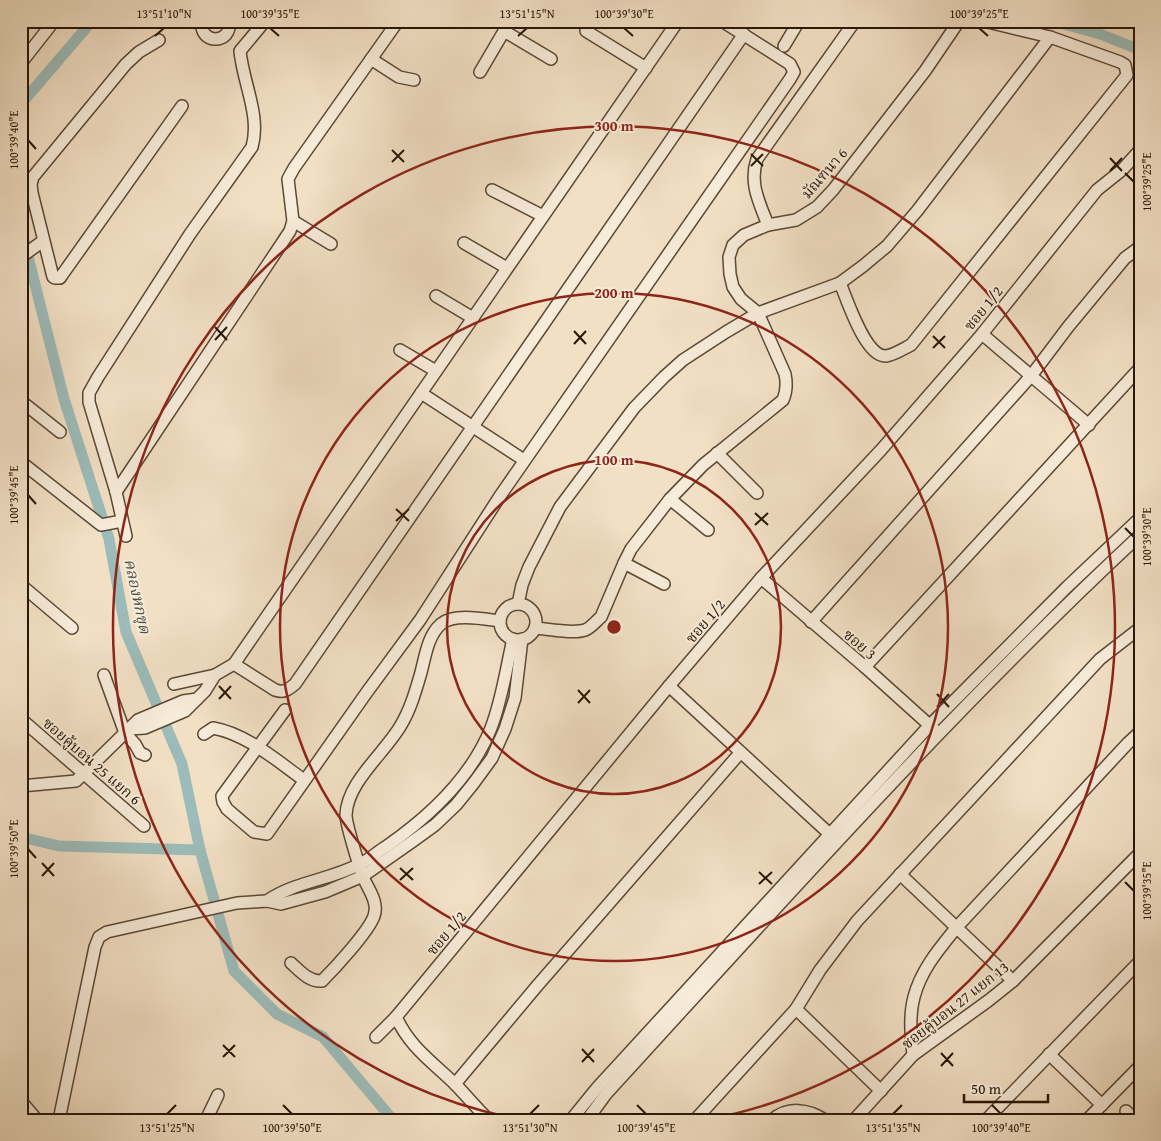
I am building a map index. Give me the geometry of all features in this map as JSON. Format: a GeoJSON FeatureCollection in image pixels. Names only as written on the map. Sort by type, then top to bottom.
{"type":"FeatureCollection","features":[{"type":"Feature","properties":{"kind":"street"},"geometry":{"type":"LineString","coordinates":[[21,63],[54,21]]}},
{"type":"Feature","properties":{"kind":"street"},"geometry":{"type":"LineString","coordinates":[[202,21],[202,31],[207,37],[214,40],[222,38],[227,34],[230,27],[229,21]]}},
{"type":"Feature","properties":{"kind":"street"},"geometry":{"type":"LineString","coordinates":[[126,536],[118,522],[116,492],[89,402],[89,393],[190,234],[252,147],[255,135],[254,123],[240,51],[265,21]]}},
{"type":"Feature","properties":{"kind":"street"},"geometry":{"type":"LineString","coordinates":[[116,492],[290,232],[294,221],[288,179],[398,21]]}},
{"type":"Feature","properties":{"kind":"street"},"geometry":{"type":"LineString","coordinates":[[174,684],[215,675],[234,664],[678,21]]}},
{"type":"Feature","properties":{"kind":"street"},"geometry":{"type":"LineString","coordinates":[[285,710],[222,796],[227,809],[254,832],[267,834],[420,620],[524,460],[790,79],[794,72],[790,64],[722,21]]}},
{"type":"Feature","properties":{"kind":"street"},"geometry":{"type":"LineString","coordinates":[[784,46],[799,21]]}},
{"type":"Feature","properties":{"kind":"street"},"geometry":{"type":"LineString","coordinates":[[768,225],[757,198],[753,172],[757,159],[855,21]]}},
{"type":"Feature","properties":{"kind":"street","name":"มัณฑนา 6"},"geometry":{"type":"LineString","coordinates":[[758,313],[742,300],[733,288],[730,274],[730,257],[733,245],[744,235],[768,225],[796,220],[817,208],[925,71],[959,21]]}},
{"type":"Feature","properties":{"kind":"street"},"geometry":{"type":"LineString","coordinates":[[840,283],[862,334],[876,353],[885,356],[911,345],[1127,75],[1125,65],[1120,62],[1050,36],[984,21]]}},
{"type":"Feature","properties":{"kind":"street"},"geometry":{"type":"LineString","coordinates":[[480,72],[507,26],[551,58]]}},
{"type":"Feature","properties":{"kind":"street"},"geometry":{"type":"LineString","coordinates":[[586,31],[646,68]]}},
{"type":"Feature","properties":{"kind":"street"},"geometry":{"type":"LineString","coordinates":[[234,664],[275,690],[281,692],[290,688],[744,34]]}},
{"type":"Feature","properties":{"kind":"street"},"geometry":{"type":"LineString","coordinates":[[518,604],[522,585],[529,567],[560,507],[634,408],[683,360],[758,313],[840,283],[886,246],[917,211],[1050,36]]}},
{"type":"Feature","properties":{"kind":"street"},"geometry":{"type":"LineString","coordinates":[[159,40],[139,52],[126,64],[33,177],[30,184],[39,243],[53,277],[56,279],[60,278],[182,106]]}},
{"type":"Feature","properties":{"kind":"street"},"geometry":{"type":"LineString","coordinates":[[371,59],[399,77],[414,80]]}},
{"type":"Feature","properties":{"kind":"street","name":"ซอย 1/2"},"geometry":{"type":"LineString","coordinates":[[376,1037],[396,1016],[761,578],[881,450],[982,334],[1097,190],[1122,170],[1140,150]]}},
{"type":"Feature","properties":{"kind":"street"},"geometry":{"type":"LineString","coordinates":[[492,190],[543,216]]}},
{"type":"Feature","properties":{"kind":"street"},"geometry":{"type":"LineString","coordinates":[[294,221],[331,244]]}},
{"type":"Feature","properties":{"kind":"street"},"geometry":{"type":"LineString","coordinates":[[21,257],[39,243]]}},
{"type":"Feature","properties":{"kind":"street"},"geometry":{"type":"LineString","coordinates":[[464,243],[507,268]]}},
{"type":"Feature","properties":{"kind":"street"},"geometry":{"type":"LineString","coordinates":[[812,622],[1031,376],[1124,258],[1140,247]]}},
{"type":"Feature","properties":{"kind":"street"},"geometry":{"type":"LineString","coordinates":[[436,296],[473,318]]}},
{"type":"Feature","properties":{"kind":"street"},"geometry":{"type":"LineString","coordinates":[[535,628],[586,630],[601,617],[631,549],[670,499],[703,465],[778,406],[783,400],[787,392],[785,374],[758,313]]}},
{"type":"Feature","properties":{"kind":"street"},"geometry":{"type":"LineString","coordinates":[[982,334],[1089,425]]}},
{"type":"Feature","properties":{"kind":"street"},"geometry":{"type":"LineString","coordinates":[[400,350],[436,371]]}},
{"type":"Feature","properties":{"kind":"street"},"geometry":{"type":"LineString","coordinates":[[865,667],[1089,425],[1136,382],[1140,368]]}},
{"type":"Feature","properties":{"kind":"street"},"geometry":{"type":"LineString","coordinates":[[421,393],[524,460]]}},
{"type":"Feature","properties":{"kind":"street"},"geometry":{"type":"LineString","coordinates":[[21,401],[60,432]]}},
{"type":"Feature","properties":{"kind":"street"},"geometry":{"type":"LineString","coordinates":[[717,453],[757,493]]}},
{"type":"Feature","properties":{"kind":"street"},"geometry":{"type":"LineString","coordinates":[[21,462],[101,526],[118,522]]}},
{"type":"Feature","properties":{"kind":"street"},"geometry":{"type":"LineString","coordinates":[[670,499],[708,530]]}},
{"type":"Feature","properties":{"kind":"street"},"geometry":{"type":"LineString","coordinates":[[587,1120],[606,1094],[834,838],[930,725],[1067,587],[1140,518]]}},
{"type":"Feature","properties":{"kind":"street"},"geometry":{"type":"LineString","coordinates":[[572,1120],[597,1088],[834,838],[1065,605],[1140,535]]}},
{"type":"Feature","properties":{"kind":"street"},"geometry":{"type":"LineString","coordinates":[[624,563],[664,584]]}},
{"type":"Feature","properties":{"kind":"street","name":"ซอย 3"},"geometry":{"type":"LineString","coordinates":[[761,578],[865,667],[939,734]]}},
{"type":"Feature","properties":{"kind":"street"},"geometry":{"type":"LineString","coordinates":[[21,585],[72,628]]}},
{"type":"Feature","properties":{"kind":"street"},"geometry":{"type":"LineString","coordinates":[[518,604],[526,606],[533,611],[536,619],[535,628],[530,635],[517,639],[506,635],[501,629],[500,621],[506,609],[511,605],[518,604]]}},
{"type":"Feature","properties":{"kind":"street"},"geometry":{"type":"LineString","coordinates":[[291,963],[309,979],[316,982],[322,980],[369,926],[374,915],[375,903],[361,871],[346,815],[354,788],[401,726],[412,700],[428,645],[435,632],[441,624],[448,620],[471,617],[500,621]]}},
{"type":"Feature","properties":{"kind":"street"},"geometry":{"type":"LineString","coordinates":[[695,1120],[796,1008],[839,944],[857,921],[1100,659],[1140,628]]}},
{"type":"Feature","properties":{"kind":"street"},"geometry":{"type":"LineString","coordinates":[[361,871],[433,810],[460,780],[482,745],[490,728],[517,639]]}},
{"type":"Feature","properties":{"kind":"street"},"geometry":{"type":"LineString","coordinates":[[59,1120],[95,946],[99,937],[106,932],[237,903],[267,901],[281,904],[325,892],[441,819],[474,784],[492,758],[505,729],[515,698],[517,639]]}},
{"type":"Feature","properties":{"kind":"street"},"geometry":{"type":"LineString","coordinates":[[104,675],[127,731],[140,753],[145,755]]}},
{"type":"Feature","properties":{"kind":"street"},"geometry":{"type":"LineString","coordinates":[[21,786],[76,780],[127,731],[197,699],[205,692],[215,675]]}},
{"type":"Feature","properties":{"kind":"street"},"geometry":{"type":"LineString","coordinates":[[670,686],[740,753],[834,838]]}},
{"type":"Feature","properties":{"kind":"street","name":"ซอยคู้บอน 25 แยก 6"},"geometry":{"type":"LineString","coordinates":[[21,719],[144,826]]}},
{"type":"Feature","properties":{"kind":"street"},"geometry":{"type":"LineString","coordinates":[[204,734],[213,728],[227,730],[258,748],[304,780]]}},
{"type":"Feature","properties":{"kind":"street"},"geometry":{"type":"LineString","coordinates":[[913,1055],[911,1029],[913,998],[933,956],[956,928],[1128,742],[1140,732]]}},
{"type":"Feature","properties":{"kind":"street"},"geometry":{"type":"LineString","coordinates":[[482,745],[495,751]]}},
{"type":"Feature","properties":{"kind":"street"},"geometry":{"type":"LineString","coordinates":[[455,1084],[537,986],[740,753]]}},
{"type":"Feature","properties":{"kind":"street"},"geometry":{"type":"LineString","coordinates":[[433,810],[441,819]]}},
{"type":"Feature","properties":{"kind":"street","name":"ซอยคู้บอน 27 แยก 13"},"geometry":{"type":"LineString","coordinates":[[854,1120],[913,1055],[1013,981],[1140,853]]}},
{"type":"Feature","properties":{"kind":"street"},"geometry":{"type":"LineString","coordinates":[[900,874],[1013,981]]}},
{"type":"Feature","properties":{"kind":"street"},"geometry":{"type":"LineString","coordinates":[[986,1120],[1140,961]]}},
{"type":"Feature","properties":{"kind":"street"},"geometry":{"type":"LineString","coordinates":[[796,1008],[881,1091]]}},
{"type":"Feature","properties":{"kind":"street"},"geometry":{"type":"LineString","coordinates":[[396,1016],[403,1032],[411,1043],[455,1084],[489,1120]]}},
{"type":"Feature","properties":{"kind":"street"},"geometry":{"type":"LineString","coordinates":[[1049,1054],[1102,1105]]}},
{"type":"Feature","properties":{"kind":"street"},"geometry":{"type":"LineString","coordinates":[[1088,1120],[1140,1066]]}},
{"type":"Feature","properties":{"kind":"street"},"geometry":{"type":"LineString","coordinates":[[206,1120],[218,1095]]}},
{"type":"Feature","properties":{"kind":"street"},"geometry":{"type":"LineString","coordinates":[[21,1101],[37,1120]]}},
{"type":"Feature","properties":{"kind":"street"},"geometry":{"type":"LineString","coordinates":[[772,1120],[789,1110],[804,1110],[825,1120]]}},
{"type":"Feature","properties":{"kind":"street"},"geometry":{"type":"LineString","coordinates":[[1126,1111],[1135,1120]]}},
{"type":"Feature","properties":{"kind":"street"},"geometry":{"type":"LineString","coordinates":[[128,1120],[145,1120]]}},
{"type":"Feature","properties":{"kind":"waterway","name":"คลองหกขุด"},"geometry":{"type":"LineString","coordinates":[[21,104],[92,21]]}},
{"type":"Feature","properties":{"kind":"waterway"},"geometry":{"type":"LineString","coordinates":[[1053,21],[1100,34],[1140,50]]}},
{"type":"Feature","properties":{"kind":"waterway","name":"คลองหกขุด"},"geometry":{"type":"LineString","coordinates":[[21,229],[64,399],[109,539],[126,632],[182,764],[200,850],[59,846],[21,837]]}},
{"type":"Feature","properties":{"kind":"waterway"},"geometry":{"type":"LineString","coordinates":[[200,850],[234,971],[277,1014],[323,1037],[393,1120]]}}]}
